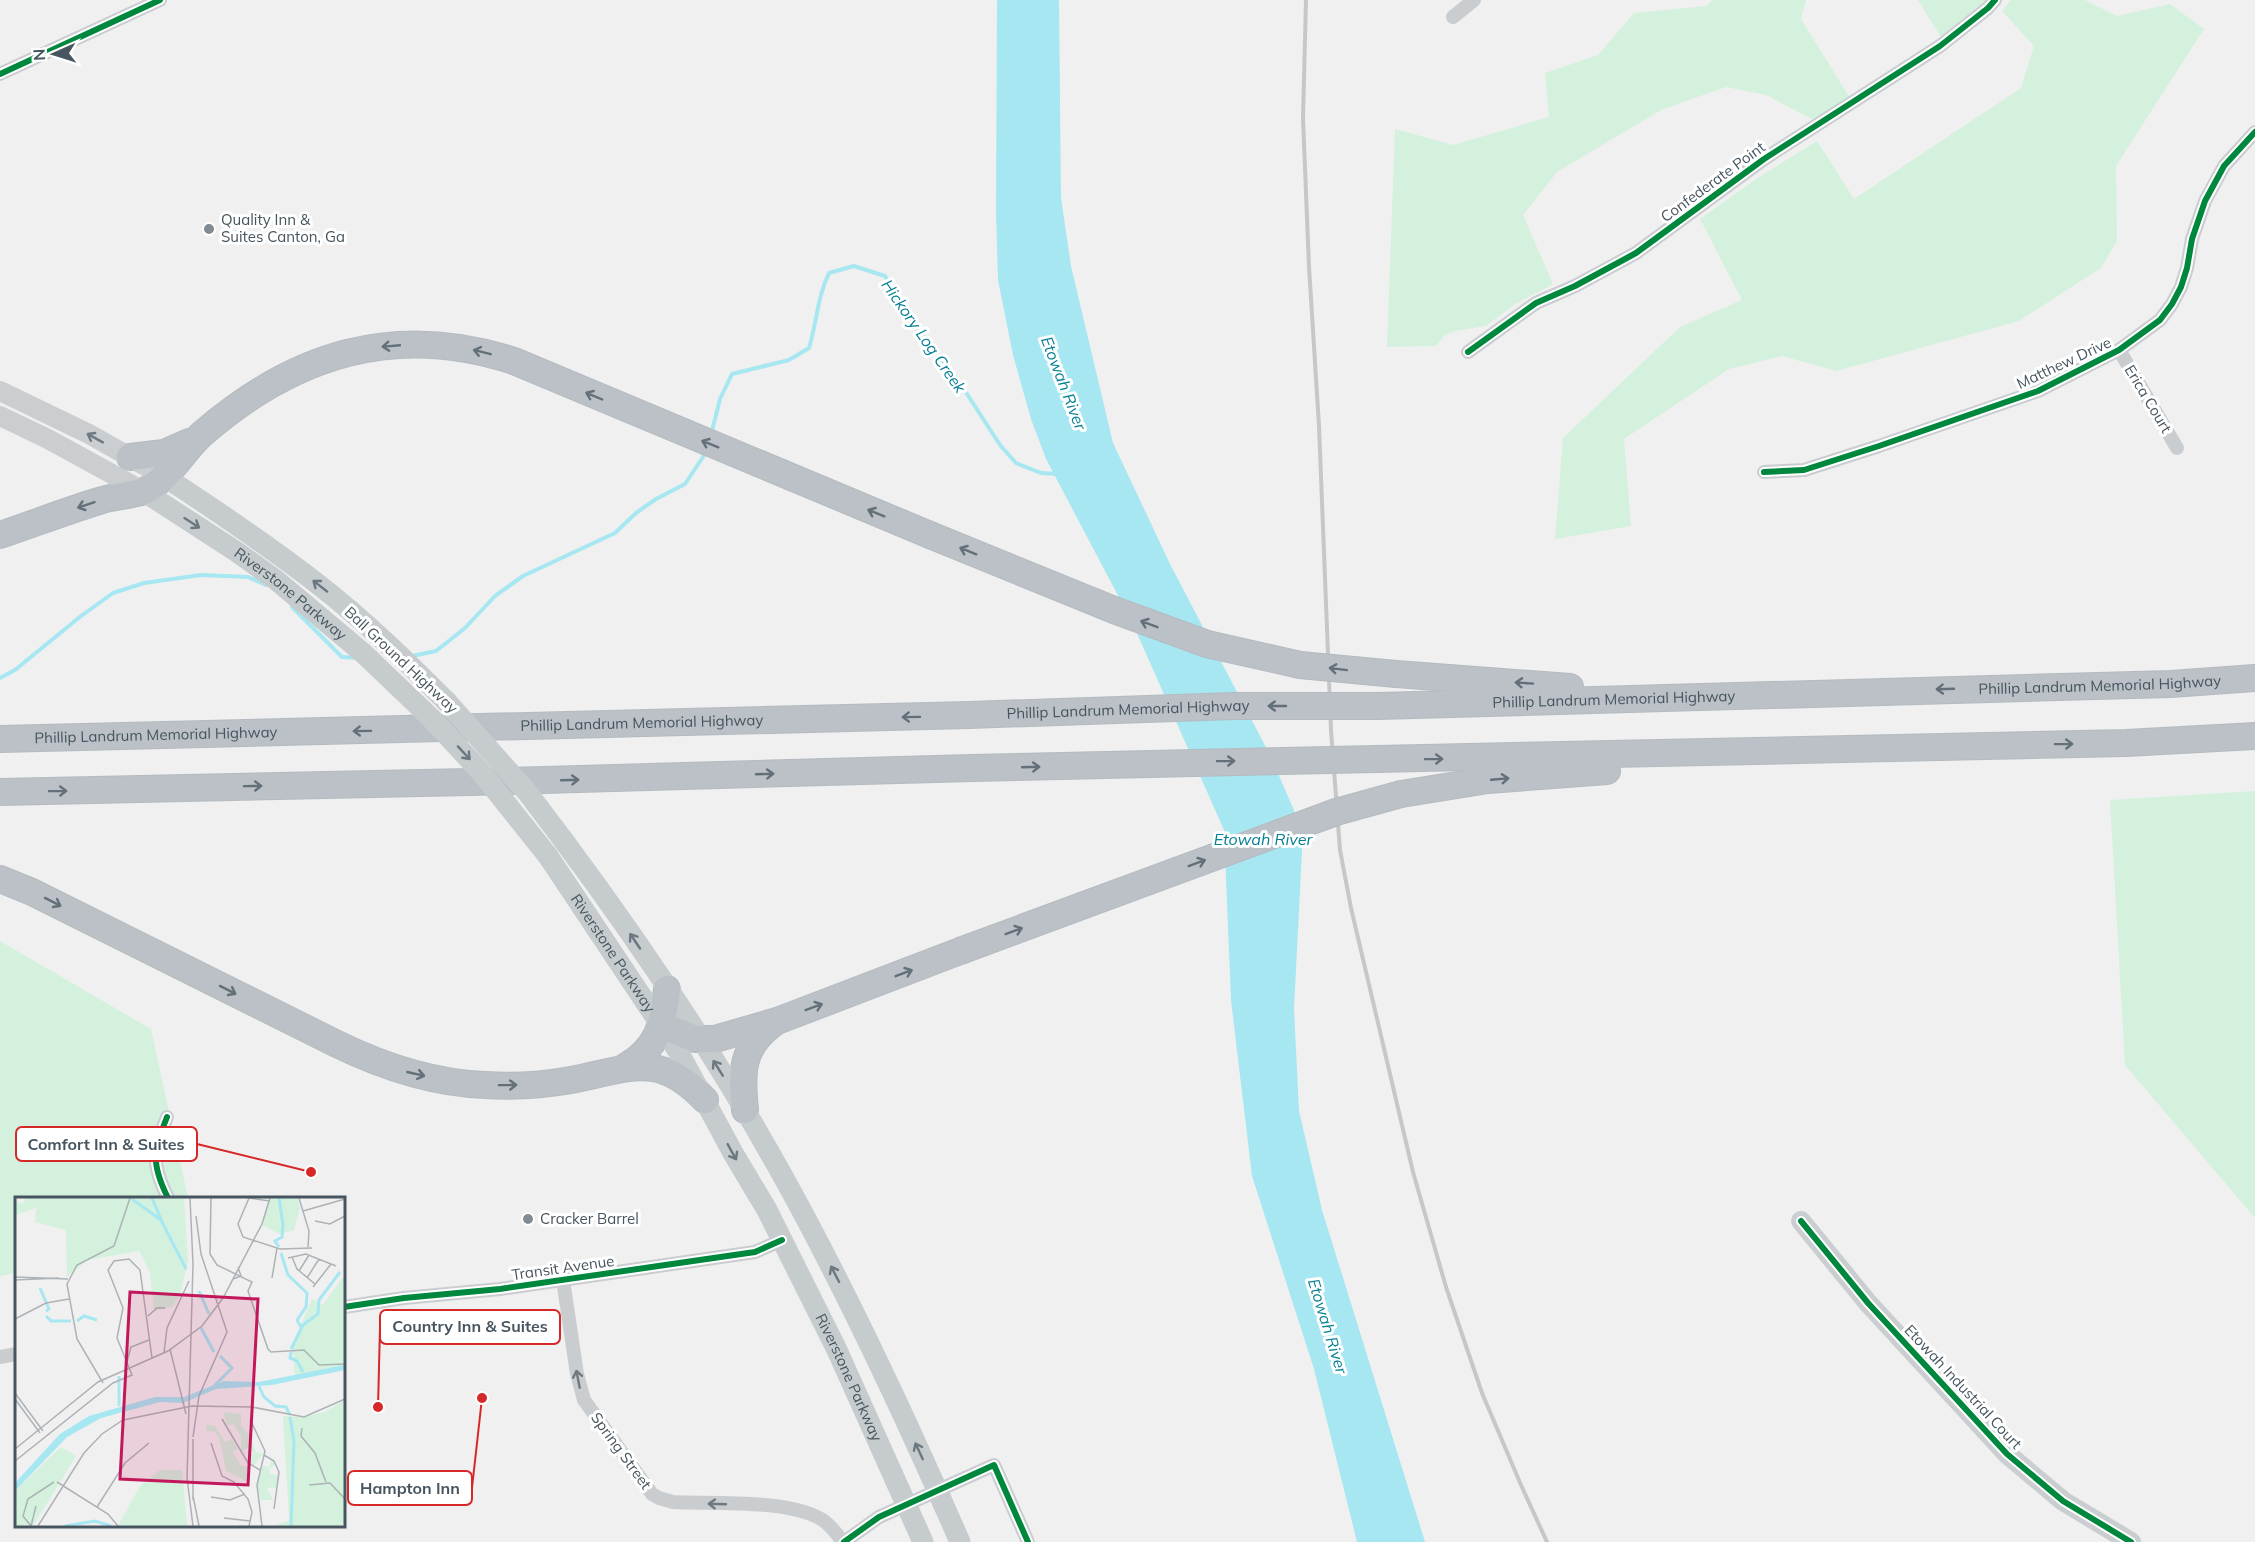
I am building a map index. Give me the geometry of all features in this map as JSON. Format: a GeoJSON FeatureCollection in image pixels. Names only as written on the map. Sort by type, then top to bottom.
{"type":"FeatureCollection","features":[{"type":"Feature","properties":{"kind":"highway"},"geometry":{"type":"LineString","coordinates":[[0,535],[100,500],[143,491],[165,477],[200,436],[259,390],[297,370],[341,354],[365,349],[409,345],[449,346],[497,356],[1134,618],[1207,644],[1300,665],[1708,696]]}},
{"type":"Feature","properties":{"kind":"highway"},"geometry":{"type":"LineString","coordinates":[[130,457],[164,453],[200,436]]}},
{"type":"Feature","properties":{"kind":"highway","name":"Phillip Landrum Memorial Highway"},"geometry":{"type":"LineString","coordinates":[[0,739],[969,715],[1234,706],[1378,706],[2171,684],[2255,678]]}},
{"type":"Feature","properties":{"kind":"highway"},"geometry":{"type":"LineString","coordinates":[[0,792],[2126,743],[2255,736]]}},
{"type":"Feature","properties":{"kind":"highway"},"geometry":{"type":"LineString","coordinates":[[661,1024],[702,1041],[777,1021],[1313,820],[1401,794],[1488,780],[1530,776],[2005,746]]}},
{"type":"Feature","properties":{"kind":"highway"},"geometry":{"type":"LineString","coordinates":[[0,879],[33,892],[353,1052],[407,1072],[468,1084],[506,1086],[567,1080],[625,1067],[656,1068],[667,1071],[687,1083],[705,1100]]}},
{"type":"Feature","properties":{"kind":"highway"},"geometry":{"type":"LineString","coordinates":[[625,1067],[651,1048],[661,1024],[667,989]]}},
{"type":"Feature","properties":{"kind":"highway"},"geometry":{"type":"LineString","coordinates":[[745,1110],[742,1087],[745,1060],[756,1039],[777,1021]]}},
{"type":"Feature","properties":{"kind":"main road","name":"Ball Ground Highway"},"geometry":{"type":"LineString","coordinates":[[165,477],[246,530],[320,585],[396,652],[447,702],[527,792],[604,894],[702,1041]]}},
{"type":"Feature","properties":{"kind":"main road","name":"Riverstone Parkway"},"geometry":{"type":"LineString","coordinates":[[143,491],[276,580],[363,653],[431,718],[481,772],[548,856],[661,1024],[782,1240],[837,1350],[922,1542]]}},
{"type":"Feature","properties":{"kind":"main road"},"geometry":{"type":"LineString","coordinates":[[702,1041],[800,1206],[844,1291],[960,1542]]}},
{"type":"Feature","properties":{"kind":"street"},"geometry":{"type":"LineString","coordinates":[[0,74],[160,0]]}},
{"type":"Feature","properties":{"kind":"street"},"geometry":{"type":"LineString","coordinates":[[1453,17],[1474,0]]}},
{"type":"Feature","properties":{"kind":"street","name":"Confederate Point"},"geometry":{"type":"LineString","coordinates":[[1468,352],[1536,303],[1575,286],[1636,253],[1764,159],[1940,46],[1995,0]]}},
{"type":"Feature","properties":{"kind":"street","name":"Matthew Drive"},"geometry":{"type":"LineString","coordinates":[[1764,472],[1804,470],[2038,392],[2119,350],[2160,320],[2172,304],[2181,287],[2192,238],[2205,201],[2224,166],[2255,132]]}},
{"type":"Feature","properties":{"kind":"street","name":"Erica Court"},"geometry":{"type":"LineString","coordinates":[[2119,350],[2177,448]]}},
{"type":"Feature","properties":{"kind":"street","name":"Ball Ground Highway"},"geometry":{"type":"LineString","coordinates":[[0,391],[89,434],[165,477]]}},
{"type":"Feature","properties":{"kind":"street"},"geometry":{"type":"LineString","coordinates":[[0,416],[48,439],[143,491]]}},
{"type":"Feature","properties":{"kind":"street"},"geometry":{"type":"LineString","coordinates":[[167,1118],[156,1145],[157,1176],[168,1197]]}},
{"type":"Feature","properties":{"kind":"street","name":"Etowah Industrial Court"},"geometry":{"type":"LineString","coordinates":[[1801,1221],[1868,1303],[2007,1454],[2063,1501],[2131,1542]]}},
{"type":"Feature","properties":{"kind":"street","name":"Transit Avenue"},"geometry":{"type":"LineString","coordinates":[[345,1307],[563,1280],[755,1252],[782,1240]]}},
{"type":"Feature","properties":{"kind":"street","name":"Spring Street"},"geometry":{"type":"LineString","coordinates":[[563,1280],[580,1391],[589,1408],[652,1494],[673,1502],[776,1506],[824,1520],[844,1542]]}},
{"type":"Feature","properties":{"kind":"street"},"geometry":{"type":"LineString","coordinates":[[0,1357],[15,1354]]}},
{"type":"Feature","properties":{"kind":"street"},"geometry":{"type":"LineString","coordinates":[[844,1542],[879,1517],[994,1465],[1028,1542]]}},
{"type":"Feature","properties":{"kind":"green space"},"geometry":{"type":"Polygon","coordinates":[[[1712,0],[1806,0],[1801,19],[1850,98],[1816,121],[1766,95],[1726,87],[1661,110],[1557,172],[1523,215],[1553,284],[1515,304],[1486,326],[1455,331],[1444,336],[1436,346],[1387,347],[1395,129],[1453,145],[1549,117],[1545,73],[1598,55],[1634,13],[1707,6],[1712,0]]]}},
{"type":"Feature","properties":{"kind":"green space"},"geometry":{"type":"Polygon","coordinates":[[[1918,0],[1987,0],[1941,37],[1918,0]]]}},
{"type":"Feature","properties":{"kind":"green space"},"geometry":{"type":"Polygon","coordinates":[[[2011,0],[2085,0],[2117,16],[2170,4],[2204,29],[2116,166],[2117,241],[2101,268],[2019,321],[1836,371],[1782,356],[1729,369],[1624,439],[1631,526],[1555,539],[1563,438],[1680,327],[1742,300],[1700,219],[1759,177],[1817,141],[1854,199],[2021,88],[2034,46],[2002,11],[2011,0]]]}},
{"type":"Feature","properties":{"kind":"green space"},"geometry":{"type":"Polygon","coordinates":[[[2255,791],[2255,1218],[2125,1065],[2110,800],[2255,791]]]}},
{"type":"Feature","properties":{"kind":"green space"},"geometry":{"type":"Polygon","coordinates":[[[0,941],[151,1029],[188,1197],[15,1197],[15,1273],[0,1276],[0,941]]]}},
{"type":"Feature","properties":{"kind":"water","name":"Etowah River"},"geometry":{"type":"Polygon","coordinates":[[[997,0],[1059,0],[1061,198],[1071,266],[1113,443],[1171,566],[1270,755],[1303,831],[1294,1009],[1299,1111],[1322,1210],[1425,1542],[1357,1542],[1314,1369],[1252,1176],[1231,1000],[1224,830],[1132,622],[1046,459],[1031,419],[1013,355],[998,280],[997,0]]]}},
{"type":"Feature","properties":{"kind":"waterway","name":"Hickory Log Creek"},"geometry":{"type":"LineString","coordinates":[[711,435],[720,399],[732,374],[789,360],[809,348],[822,292],[829,273],[854,266],[885,276],[917,328],[958,380],[1000,445],[1016,463],[1041,473],[1058,474]]}},
{"type":"Feature","properties":{"kind":"waterway","name":"Hickory Log Creek"},"geometry":{"type":"LineString","coordinates":[[412,656],[436,651],[465,628],[495,596],[523,576],[615,533],[636,513],[656,499],[685,484],[707,451]]}},
{"type":"Feature","properties":{"kind":"waterway","name":"Hickory Log Creek"},"geometry":{"type":"LineString","coordinates":[[0,678],[15,670],[113,593],[144,583],[201,575],[248,577],[266,585]]}},
{"type":"Feature","properties":{"kind":"waterway","name":"Hickory Log Creek"},"geometry":{"type":"LineString","coordinates":[[292,607],[342,657],[357,658]]}},
{"type":"Feature","properties":{"kind":"railway"},"geometry":{"type":"LineString","coordinates":[[1306,0],[1303,118],[1319,426],[1331,730],[1340,850],[1351,908],[1413,1172],[1446,1287],[1482,1393],[1547,1542]]}},
{"type":"Feature","properties":{"kind":"cycle path"},"geometry":{"type":"LineString","coordinates":[[0,74],[160,0]]}},
{"type":"Feature","properties":{"kind":"cycle path"},"geometry":{"type":"LineString","coordinates":[[1468,352],[1536,303],[1575,286],[1636,253],[1764,159],[1940,46],[1995,0]]}},
{"type":"Feature","properties":{"kind":"cycle path"},"geometry":{"type":"LineString","coordinates":[[1764,472],[1804,470],[1879,446],[2038,391],[2119,350],[2160,320],[2172,304],[2181,287],[2192,239],[2205,201],[2224,166],[2255,132]]}},
{"type":"Feature","properties":{"kind":"cycle path"},"geometry":{"type":"LineString","coordinates":[[167,1117],[156,1158],[159,1176],[168,1197]]}},
{"type":"Feature","properties":{"kind":"cycle path"},"geometry":{"type":"LineString","coordinates":[[1801,1221],[1868,1303],[2007,1454],[2063,1501],[2131,1542]]}},
{"type":"Feature","properties":{"kind":"cycle path"},"geometry":{"type":"LineString","coordinates":[[345,1307],[404,1298],[500,1289],[755,1252],[782,1240]]}},
{"type":"Feature","properties":{"kind":"cycle path"},"geometry":{"type":"LineString","coordinates":[[844,1542],[879,1517],[994,1465],[1028,1542]]}},
{"type":"Feature","properties":{"kind":"place","name":"Quality Inn & Suites Canton, Ga"},"geometry":{"type":"Point","coordinates":[209,229]}},
{"type":"Feature","properties":{"kind":"place","name":"Comfort Inn & Suites"},"geometry":{"type":"Point","coordinates":[311,1172]}},
{"type":"Feature","properties":{"kind":"place","name":"Cracker Barrel"},"geometry":{"type":"Point","coordinates":[528,1219]}},
{"type":"Feature","properties":{"kind":"place","name":"Hampton Inn"},"geometry":{"type":"Point","coordinates":[482,1398]}},
{"type":"Feature","properties":{"kind":"place","name":"Country Inn & Suites"},"geometry":{"type":"Point","coordinates":[378,1407]}}]}
